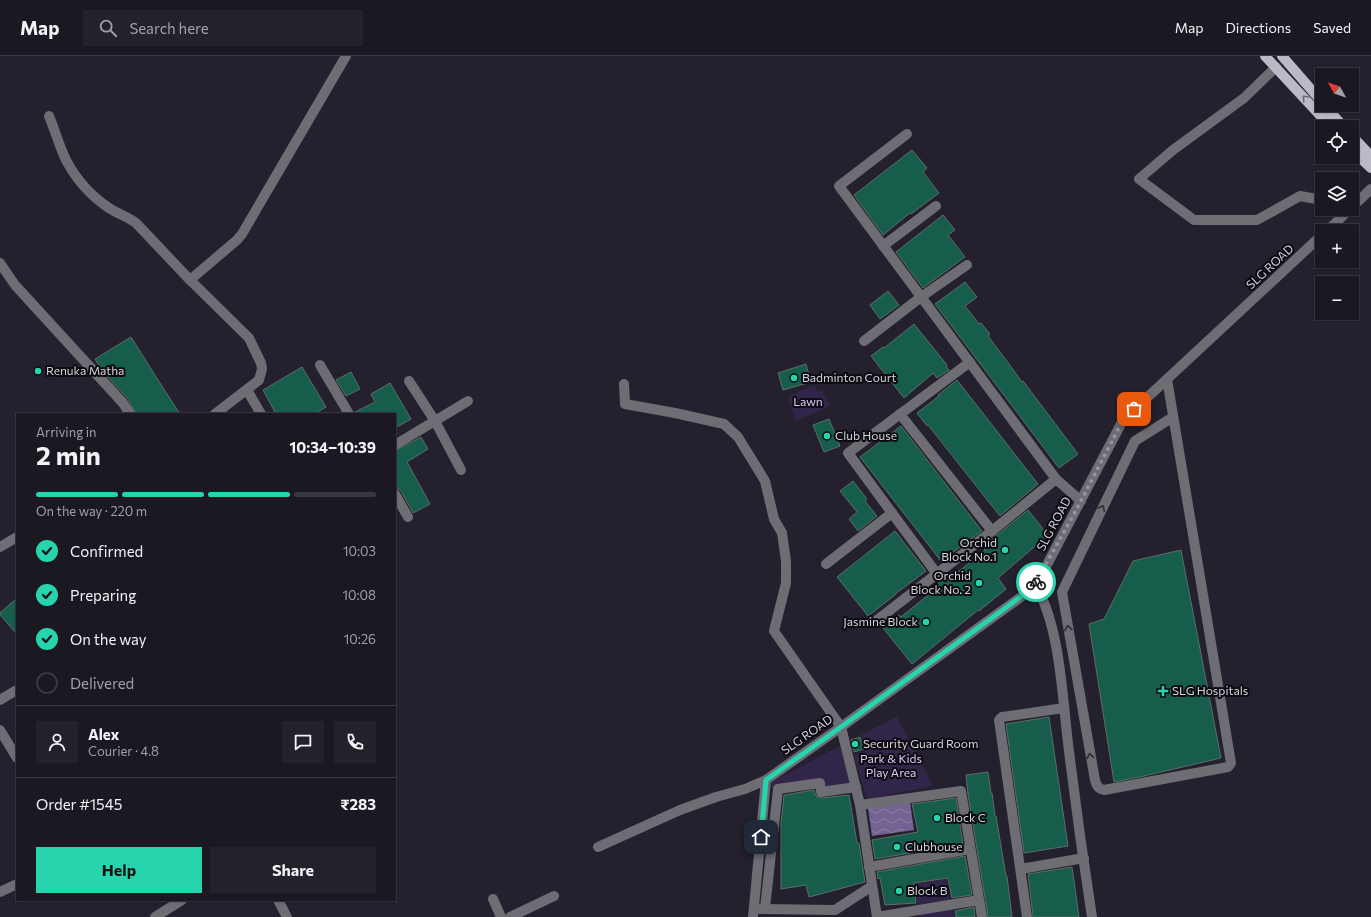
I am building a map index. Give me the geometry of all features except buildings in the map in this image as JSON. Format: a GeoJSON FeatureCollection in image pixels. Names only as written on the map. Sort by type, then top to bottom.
{"type":"FeatureCollection","features":[{"type":"Feature","properties":{"kind":"main road"},"geometry":{"type":"LineString","coordinates":[[1265,56],[1325,120]]}},
{"type":"Feature","properties":{"kind":"main road"},"geometry":{"type":"LineString","coordinates":[[1282,56],[1315,94]]}},
{"type":"Feature","properties":{"kind":"main road"},"geometry":{"type":"LineString","coordinates":[[1330,112],[1338,120]]}},
{"type":"Feature","properties":{"kind":"main road"},"geometry":{"type":"LineString","coordinates":[[1359,143],[1371,156]]}},
{"type":"Feature","properties":{"kind":"main road"},"geometry":{"type":"LineString","coordinates":[[1359,157],[1371,168]]}},
{"type":"Feature","properties":{"kind":"street"},"geometry":{"type":"LineString","coordinates":[[190,280],[234,243],[242,234],[346,56]]}},
{"type":"Feature","properties":{"kind":"street"},"geometry":{"type":"LineString","coordinates":[[1276,67],[1244,98],[1172,150],[1139,179],[1194,220],[1257,220],[1300,196],[1315,199]]}},
{"type":"Feature","properties":{"kind":"street"},"geometry":{"type":"LineString","coordinates":[[49,116],[65,158],[81,182],[93,195],[110,209],[128,217],[136,223],[190,280],[227,315],[248,338],[252,345],[261,363],[262,369],[259,380],[216,413]]}},
{"type":"Feature","properties":{"kind":"street"},"geometry":{"type":"LineString","coordinates":[[907,134],[838,186],[1056,479],[1081,501]]}},
{"type":"Feature","properties":{"kind":"street"},"geometry":{"type":"LineString","coordinates":[[1359,200],[1371,189]]}},
{"type":"Feature","properties":{"kind":"street"},"geometry":{"type":"LineString","coordinates":[[883,246],[936,206]]}},
{"type":"Feature","properties":{"kind":"street"},"geometry":{"type":"LineString","coordinates":[[1333,224],[1342,216]]}},
{"type":"Feature","properties":{"kind":"street","name":"SLG ROAD"},"geometry":{"type":"LineString","coordinates":[[598,847],[680,810],[716,797],[745,789],[766,780],[1024,594],[1039,580],[1123,420],[1267,288],[1315,242]]}},
{"type":"Feature","properties":{"kind":"street"},"geometry":{"type":"LineString","coordinates":[[0,263],[15,284],[123,403],[129,413]]}},
{"type":"Feature","properties":{"kind":"street"},"geometry":{"type":"LineString","coordinates":[[864,341],[921,297],[966,265]]}},
{"type":"Feature","properties":{"kind":"street"},"geometry":{"type":"LineString","coordinates":[[937,574],[848,453],[970,362]]}},
{"type":"Feature","properties":{"kind":"street"},"geometry":{"type":"LineString","coordinates":[[320,365],[348,413]]}},
{"type":"Feature","properties":{"kind":"street"},"geometry":{"type":"LineString","coordinates":[[1167,379],[1231,763],[1228,767],[1104,790],[1100,789],[1094,780],[1062,592],[1135,441],[1173,417]]}},
{"type":"Feature","properties":{"kind":"street"},"geometry":{"type":"LineString","coordinates":[[409,381],[435,421],[461,470]]}},
{"type":"Feature","properties":{"kind":"street"},"geometry":{"type":"LineString","coordinates":[[624,384],[625,404],[724,424],[738,437],[765,481],[774,519],[782,533],[786,561],[786,583],[774,631],[841,727],[860,805],[877,917],[979,900]]}},
{"type":"Feature","properties":{"kind":"street"},"geometry":{"type":"LineString","coordinates":[[247,390],[260,413]]}},
{"type":"Feature","properties":{"kind":"street"},"geometry":{"type":"LineString","coordinates":[[396,444],[468,401]]}},
{"type":"Feature","properties":{"kind":"street"},"geometry":{"type":"LineString","coordinates":[[900,414],[992,531]]}},
{"type":"Feature","properties":{"kind":"street"},"geometry":{"type":"LineString","coordinates":[[876,621],[1056,479]]}},
{"type":"Feature","properties":{"kind":"street"},"geometry":{"type":"LineString","coordinates":[[396,496],[408,517]]}},
{"type":"Feature","properties":{"kind":"street"},"geometry":{"type":"LineString","coordinates":[[826,564],[892,513]]}},
{"type":"Feature","properties":{"kind":"street"},"geometry":{"type":"LineString","coordinates":[[0,547],[16,538]]}},
{"type":"Feature","properties":{"kind":"street"},"geometry":{"type":"LineString","coordinates":[[1035,584],[1046,606],[1058,656],[1092,917]]}},
{"type":"Feature","properties":{"kind":"street"},"geometry":{"type":"LineString","coordinates":[[0,700],[14,691]]}},
{"type":"Feature","properties":{"kind":"street"},"geometry":{"type":"LineString","coordinates":[[1027,917],[999,720],[1002,717],[1064,708]]}},
{"type":"Feature","properties":{"kind":"street"},"geometry":{"type":"LineString","coordinates":[[0,730],[16,756]]}},
{"type":"Feature","properties":{"kind":"street"},"geometry":{"type":"LineString","coordinates":[[766,780],[754,913],[765,908],[836,914],[872,886]]}},
{"type":"Feature","properties":{"kind":"street"},"geometry":{"type":"LineString","coordinates":[[765,908],[778,790],[820,783],[821,792],[856,787]]}},
{"type":"Feature","properties":{"kind":"street"},"geometry":{"type":"LineString","coordinates":[[860,805],[961,791],[982,917]]}},
{"type":"Feature","properties":{"kind":"street"},"geometry":{"type":"LineString","coordinates":[[869,867],[970,849]]}},
{"type":"Feature","properties":{"kind":"street"},"geometry":{"type":"LineString","coordinates":[[1021,869],[1084,858]]}},
{"type":"Feature","properties":{"kind":"street"},"geometry":{"type":"LineString","coordinates":[[0,892],[16,884]]}},
{"type":"Feature","properties":{"kind":"street"},"geometry":{"type":"LineString","coordinates":[[510,917],[554,896]]}},
{"type":"Feature","properties":{"kind":"street"},"geometry":{"type":"LineString","coordinates":[[493,899],[501,917]]}},
{"type":"Feature","properties":{"kind":"street"},"geometry":{"type":"LineString","coordinates":[[155,917],[180,901]]}},
{"type":"Feature","properties":{"kind":"street"},"geometry":{"type":"LineString","coordinates":[[279,901],[287,917]]}},
{"type":"Feature","properties":{"kind":"green space","name":"Lawn"},"geometry":{"type":"Polygon","coordinates":[[[815,385],[817,392],[822,390],[830,406],[796,421],[788,396],[815,385]]]}},
{"type":"Feature","properties":{"kind":"green space","name":"Park & Kids Play Area"},"geometry":{"type":"Polygon","coordinates":[[[897,717],[933,786],[867,799],[854,756],[867,750],[861,735],[897,717]]]}},
{"type":"Feature","properties":{"kind":"green space"},"geometry":{"type":"Polygon","coordinates":[[[840,746],[850,786],[824,790],[822,781],[772,789],[771,782],[840,746]]]}},
{"type":"Feature","properties":{"kind":"green space"},"geometry":{"type":"Polygon","coordinates":[[[947,879],[950,902],[918,908],[915,884],[947,879]]]}},
{"type":"Feature","properties":{"kind":"green space"},"geometry":{"type":"Polygon","coordinates":[[[952,906],[954,917],[920,917],[919,911],[952,906]]]}},
{"type":"Feature","properties":{"kind":"water"},"geometry":{"type":"Polygon","coordinates":[[[910,802],[914,830],[872,836],[868,808],[910,802]]]}},
{"type":"Feature","properties":{"kind":"way so far"},"geometry":{"type":"LineString","coordinates":[[1036,582],[1039,580],[1123,420],[1134,409]]}},
{"type":"Feature","properties":{"kind":"place","name":"Renuka Matha"},"geometry":{"type":"Point","coordinates":[38,371]}},
{"type":"Feature","properties":{"kind":"place","name":"Badminton Court"},"geometry":{"type":"Point","coordinates":[794,378]}},
{"type":"Feature","properties":{"kind":"place","name":"Club House"},"geometry":{"type":"Point","coordinates":[827,436]}},
{"type":"Feature","properties":{"kind":"place","name":"Orchid Block No.1"},"geometry":{"type":"Point","coordinates":[1005,550]}},
{"type":"Feature","properties":{"kind":"place","name":"Orchid Block No. 2"},"geometry":{"type":"Point","coordinates":[979,583]}},
{"type":"Feature","properties":{"kind":"place","name":"Jasmine Block"},"geometry":{"type":"Point","coordinates":[926,622]}},
{"type":"Feature","properties":{"kind":"place","name":"SLG Hospitals"},"geometry":{"type":"Point","coordinates":[1163,691]}},
{"type":"Feature","properties":{"kind":"place","name":"Security Guard Room"},"geometry":{"type":"Point","coordinates":[855,744]}},
{"type":"Feature","properties":{"kind":"place","name":"Block C"},"geometry":{"type":"Point","coordinates":[937,818]}},
{"type":"Feature","properties":{"kind":"place","name":"Clubhouse"},"geometry":{"type":"Point","coordinates":[897,847]}},
{"type":"Feature","properties":{"kind":"place","name":"Block B"},"geometry":{"type":"Point","coordinates":[899,891]}},
{"type":"Feature","properties":{"kind":"route"},"geometry":{"type":"LineString","coordinates":[[761,837],[766,780],[1000,612],[1024,594],[1036,582]]}}]}
